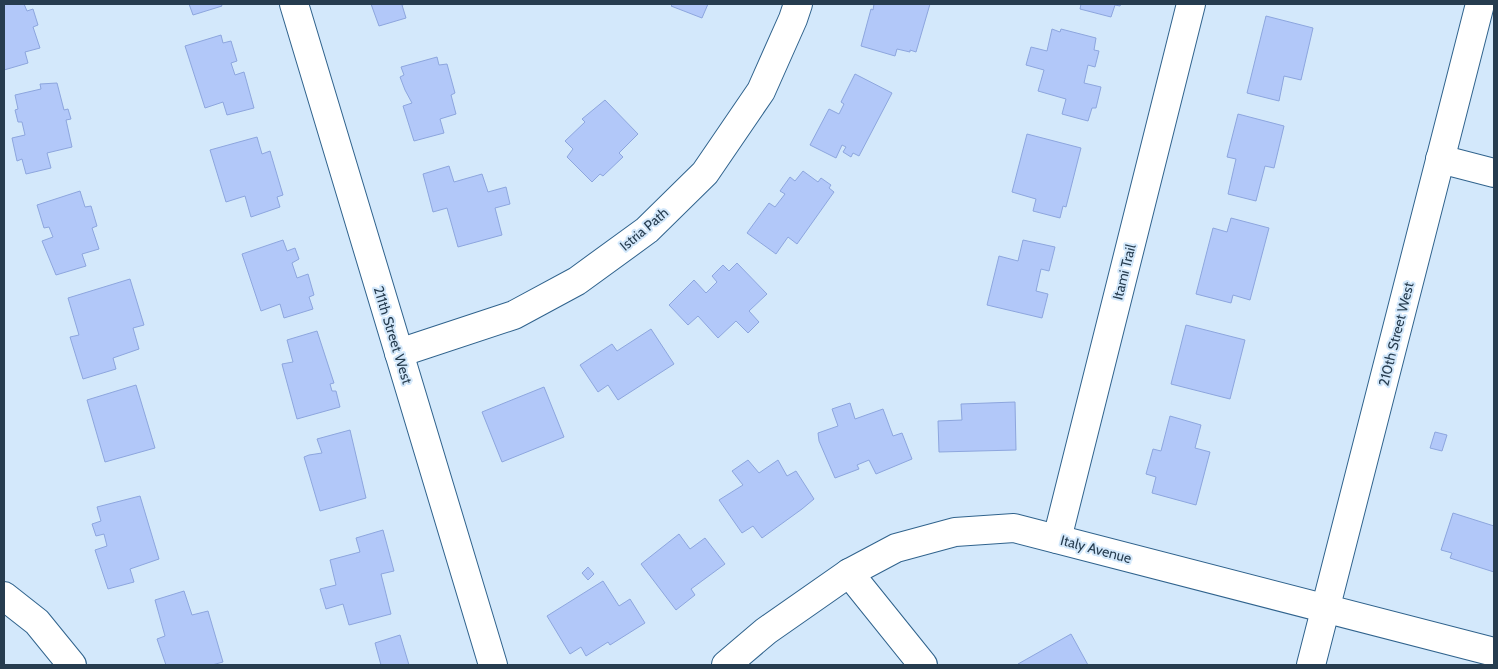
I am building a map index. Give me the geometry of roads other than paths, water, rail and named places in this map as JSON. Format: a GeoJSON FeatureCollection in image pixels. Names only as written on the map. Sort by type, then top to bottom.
{"type":"FeatureCollection","features":[{"type":"Feature","properties":{"kind":"street","name":"211th Street West"},"geometry":{"type":"LineString","coordinates":[[294,4],[493,665]]}},
{"type":"Feature","properties":{"kind":"street","name":"Istria Path"},"geometry":{"type":"LineString","coordinates":[[399,353],[514,315],[577,281],[647,230],[705,173],[761,91],[793,20],[798,4]]}},
{"type":"Feature","properties":{"kind":"street","name":"Itami Trail"},"geometry":{"type":"LineString","coordinates":[[1057,539],[1191,4]]}},
{"type":"Feature","properties":{"kind":"street","name":"210th Street West"},"geometry":{"type":"LineString","coordinates":[[1311,665],[1480,4]]}},
{"type":"Feature","properties":{"kind":"street"},"geometry":{"type":"LineString","coordinates":[[1440,159],[1494,173]]}},
{"type":"Feature","properties":{"kind":"street","name":"Italy Avenue"},"geometry":{"type":"LineString","coordinates":[[726,665],[766,631],[849,573],[896,548],[955,532],[1014,528],[1494,652]]}},
{"type":"Feature","properties":{"kind":"street"},"geometry":{"type":"LineString","coordinates":[[849,573],[923,665]]}},
{"type":"Feature","properties":{"kind":"street"},"geometry":{"type":"LineString","coordinates":[[4,596],[37,622],[72,665]]}}]}
